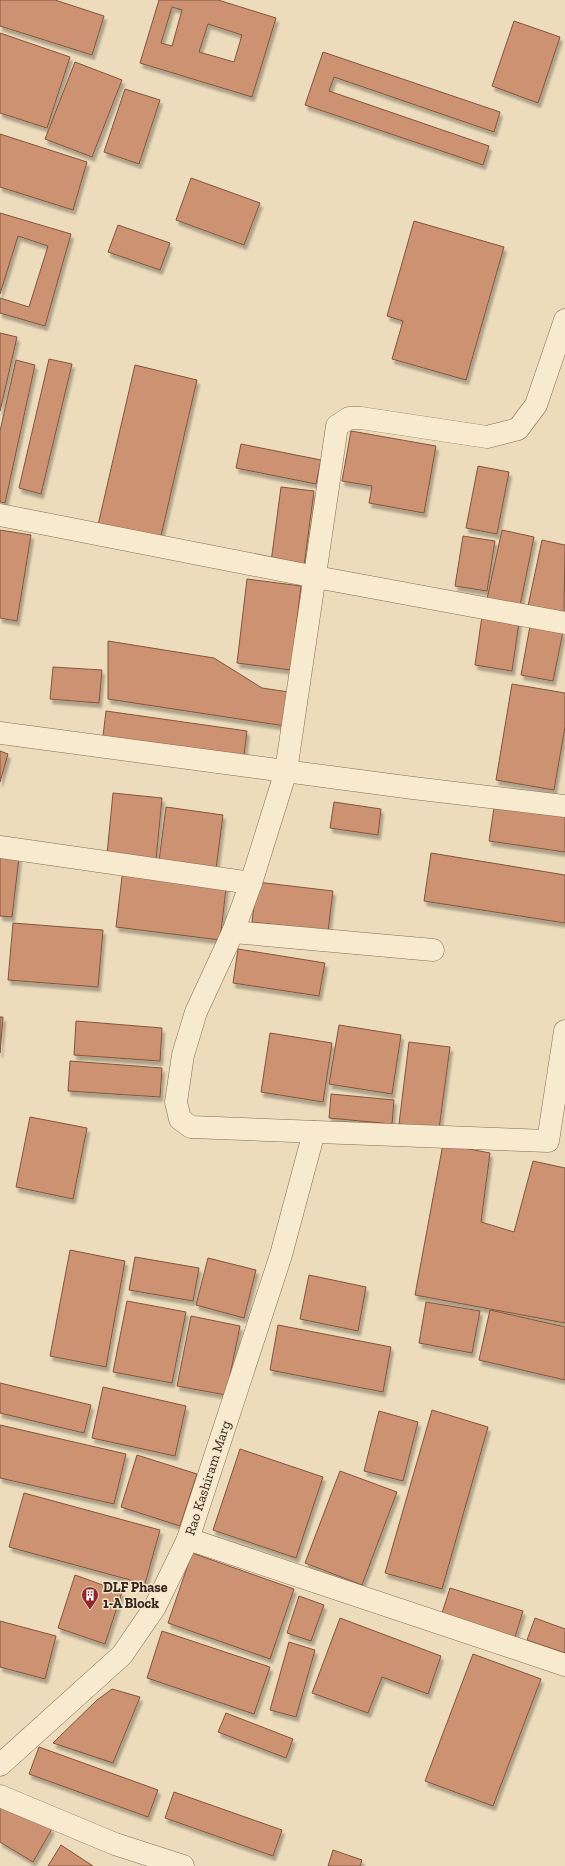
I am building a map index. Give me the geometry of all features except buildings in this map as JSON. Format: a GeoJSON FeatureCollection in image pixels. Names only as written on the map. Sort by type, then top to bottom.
{"type":"FeatureCollection","features":[{"type":"Feature","properties":{"kind":"street"},"geometry":{"type":"LineString","coordinates":[[565,320],[536,405],[518,429],[487,437],[349,418],[337,426],[316,577],[286,771],[251,882],[233,932],[196,1012],[183,1055],[176,1102],[180,1119],[191,1127],[548,1141],[565,1031]]}},
{"type":"Feature","properties":{"kind":"street"},"geometry":{"type":"LineString","coordinates":[[0,515],[316,577],[565,623]]}},
{"type":"Feature","properties":{"kind":"street"},"geometry":{"type":"LineString","coordinates":[[0,733],[565,806]]}},
{"type":"Feature","properties":{"kind":"street"},"geometry":{"type":"LineString","coordinates":[[0,847],[251,882]]}},
{"type":"Feature","properties":{"kind":"street"},"geometry":{"type":"LineString","coordinates":[[233,932],[433,950]]}},
{"type":"Feature","properties":{"kind":"street","name":"Rao Kashiram Marg"},"geometry":{"type":"LineString","coordinates":[[0,1765],[122,1655],[155,1607],[188,1539],[281,1255],[314,1132]]}},
{"type":"Feature","properties":{"kind":"street"},"geometry":{"type":"LineString","coordinates":[[188,1539],[565,1665]]}},
{"type":"Feature","properties":{"kind":"street"},"geometry":{"type":"LineString","coordinates":[[0,1796],[115,1844],[183,1866]]}},
{"type":"Feature","properties":{"kind":"place","name":"DLF Phase 1-A Block"},"geometry":{"type":"Point","coordinates":[90,1610]}}]}
